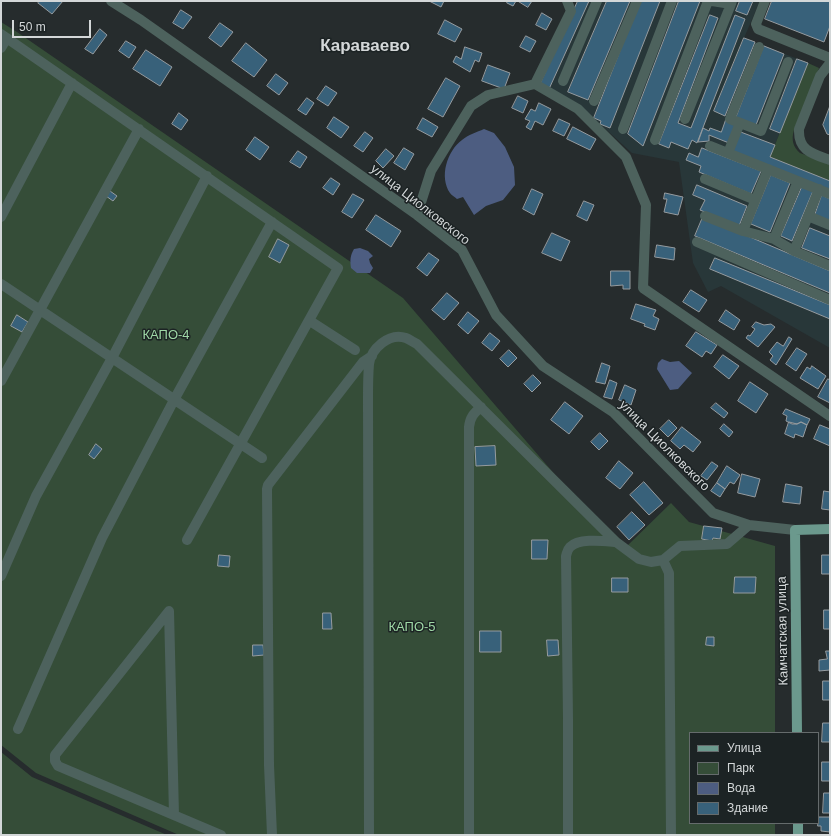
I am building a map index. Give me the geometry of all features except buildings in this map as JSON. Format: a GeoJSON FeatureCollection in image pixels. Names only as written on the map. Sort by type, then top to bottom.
{"type":"FeatureCollection","features":[{"type":"Feature","properties":{"kind":"main road"},"geometry":{"type":"LineString","coordinates":[[795,530],[830,529]]}},
{"type":"Feature","properties":{"kind":"main road","name":"Камчатская улица"},"geometry":{"type":"LineString","coordinates":[[795,530],[797,732]]}},
{"type":"Feature","properties":{"kind":"main road"},"geometry":{"type":"LineString","coordinates":[[798,824],[798,835]]}},
{"type":"Feature","properties":{"kind":"street","name":"улица Циолковского"},"geometry":{"type":"LineString","coordinates":[[111,1],[148,25],[417,215],[462,250],[496,315],[543,366],[613,412],[713,513],[749,525],[795,530]]}},
{"type":"Feature","properties":{"kind":"street"},"geometry":{"type":"LineString","coordinates":[[535,84],[571,12],[567,1]]}},
{"type":"Feature","properties":{"kind":"street"},"geometry":{"type":"LineString","coordinates":[[563,81],[597,1]]}},
{"type":"Feature","properties":{"kind":"street"},"geometry":{"type":"LineString","coordinates":[[594,101],[637,1]]}},
{"type":"Feature","properties":{"kind":"street"},"geometry":{"type":"LineString","coordinates":[[623,129],[672,1]]}},
{"type":"Feature","properties":{"kind":"street"},"geometry":{"type":"LineString","coordinates":[[655,140],[708,1]]}},
{"type":"Feature","properties":{"kind":"street"},"geometry":{"type":"LineString","coordinates":[[685,119],[731,2],[712,1]]}},
{"type":"Feature","properties":{"kind":"street"},"geometry":{"type":"LineString","coordinates":[[765,1],[756,24],[758,29],[830,58]]}},
{"type":"Feature","properties":{"kind":"street"},"geometry":{"type":"LineString","coordinates":[[1,48],[4,36],[208,176],[338,268],[310,321],[187,540]]}},
{"type":"Feature","properties":{"kind":"street"},"geometry":{"type":"LineString","coordinates":[[759,47],[730,119],[761,131],[788,62]]}},
{"type":"Feature","properties":{"kind":"street"},"geometry":{"type":"LineString","coordinates":[[830,63],[820,76],[799,129],[799,134],[802,144],[808,151],[830,160]]}},
{"type":"Feature","properties":{"kind":"street"},"geometry":{"type":"LineString","coordinates":[[1,217],[72,83]]}},
{"type":"Feature","properties":{"kind":"street"},"geometry":{"type":"LineString","coordinates":[[417,215],[431,171],[471,106],[488,95],[535,84],[578,109],[626,157],[646,205],[643,288],[830,416]]}},
{"type":"Feature","properties":{"kind":"street"},"geometry":{"type":"LineString","coordinates":[[728,153],[740,123]]}},
{"type":"Feature","properties":{"kind":"street"},"geometry":{"type":"LineString","coordinates":[[1,381],[139,129]]}},
{"type":"Feature","properties":{"kind":"street"},"geometry":{"type":"LineString","coordinates":[[710,146],[830,194]]}},
{"type":"Feature","properties":{"kind":"street"},"geometry":{"type":"LineString","coordinates":[[743,231],[768,169]]}},
{"type":"Feature","properties":{"kind":"street"},"geometry":{"type":"LineString","coordinates":[[1,576],[36,496],[112,358],[208,176]]}},
{"type":"Feature","properties":{"kind":"street"},"geometry":{"type":"LineString","coordinates":[[705,179],[755,200]]}},
{"type":"Feature","properties":{"kind":"street"},"geometry":{"type":"LineString","coordinates":[[774,239],[798,181]]}},
{"type":"Feature","properties":{"kind":"street"},"geometry":{"type":"LineString","coordinates":[[794,251],[819,189]]}},
{"type":"Feature","properties":{"kind":"street"},"geometry":{"type":"LineString","coordinates":[[705,216],[743,231],[774,239],[794,251],[830,266]]}},
{"type":"Feature","properties":{"kind":"street"},"geometry":{"type":"LineString","coordinates":[[808,216],[830,225]]}},
{"type":"Feature","properties":{"kind":"street"},"geometry":{"type":"LineString","coordinates":[[18,729],[102,538],[174,400],[272,222]]}},
{"type":"Feature","properties":{"kind":"street"},"geometry":{"type":"LineString","coordinates":[[697,242],[830,300]]}},
{"type":"Feature","properties":{"kind":"street"},"geometry":{"type":"LineString","coordinates":[[1,284],[262,458]]}},
{"type":"Feature","properties":{"kind":"street"},"geometry":{"type":"LineString","coordinates":[[310,321],[355,350]]}},
{"type":"Feature","properties":{"kind":"street"},"geometry":{"type":"LineString","coordinates":[[370,835],[369,364],[377,348],[384,342],[393,337],[405,337],[417,344],[616,542],[639,559],[651,562],[664,560],[680,546],[727,544],[749,525]]}},
{"type":"Feature","properties":{"kind":"street"},"geometry":{"type":"LineString","coordinates":[[272,835],[269,765],[267,489],[268,485],[363,362],[372,356]]}},
{"type":"Feature","properties":{"kind":"street"},"geometry":{"type":"LineString","coordinates":[[469,835],[468,427],[469,420],[480,407]]}},
{"type":"Feature","properties":{"kind":"street"},"geometry":{"type":"LineString","coordinates":[[568,835],[566,556],[568,548],[575,543],[591,541],[616,542]]}},
{"type":"Feature","properties":{"kind":"street"},"geometry":{"type":"LineString","coordinates":[[664,560],[670,573],[671,835]]}},
{"type":"Feature","properties":{"kind":"street"},"geometry":{"type":"LineString","coordinates":[[174,815],[169,611],[55,755],[55,761],[58,766],[221,835]]}},
{"type":"Feature","properties":{"kind":"shaded area"},"geometry":{"type":"Polygon","coordinates":[[[577,1],[760,1],[744,38],[808,63],[770,157],[830,181],[830,348],[721,286],[708,292],[693,263],[679,162],[632,153],[579,105],[540,85],[577,1]]]}},
{"type":"Feature","properties":{"kind":"green space"},"geometry":{"type":"Polygon","coordinates":[[[1,22],[403,298],[563,484],[627,546],[671,503],[689,522],[775,546],[775,732],[689,732],[689,824],[775,824],[775,835],[179,835],[36,773],[1,745],[1,22]]]}},
{"type":"Feature","properties":{"kind":"green space"},"geometry":{"type":"Polygon","coordinates":[[[808,63],[819,68],[794,130],[793,143],[800,153],[830,164],[830,181],[770,157],[808,63]]]}},
{"type":"Feature","properties":{"kind":"green space"},"geometry":{"type":"Polygon","coordinates":[[[1,752],[32,777],[167,835],[1,835],[1,752]]]}},
{"type":"Feature","properties":{"kind":"water"},"geometry":{"type":"Polygon","coordinates":[[[484,129],[494,133],[505,147],[514,167],[515,185],[503,200],[486,206],[474,215],[463,197],[457,199],[451,194],[445,180],[445,172],[449,157],[457,145],[467,137],[484,129]]]}},
{"type":"Feature","properties":{"kind":"water"},"geometry":{"type":"Polygon","coordinates":[[[360,248],[368,251],[373,256],[369,259],[373,268],[370,273],[357,273],[351,268],[350,263],[353,251],[354,249],[360,248]]]}},
{"type":"Feature","properties":{"kind":"water"},"geometry":{"type":"Polygon","coordinates":[[[662,359],[670,362],[679,361],[692,373],[678,389],[670,390],[657,369],[658,363],[662,359]]]}},
{"type":"Feature","properties":{"kind":"district","name":"Караваево"},"geometry":{"type":"Point","coordinates":[365,46]}},
{"type":"Feature","properties":{"kind":"park label","name":"КАПО-4"},"geometry":{"type":"Point","coordinates":[166,335]}},
{"type":"Feature","properties":{"kind":"park label","name":"КАПО-5"},"geometry":{"type":"Point","coordinates":[412,627]}}]}
